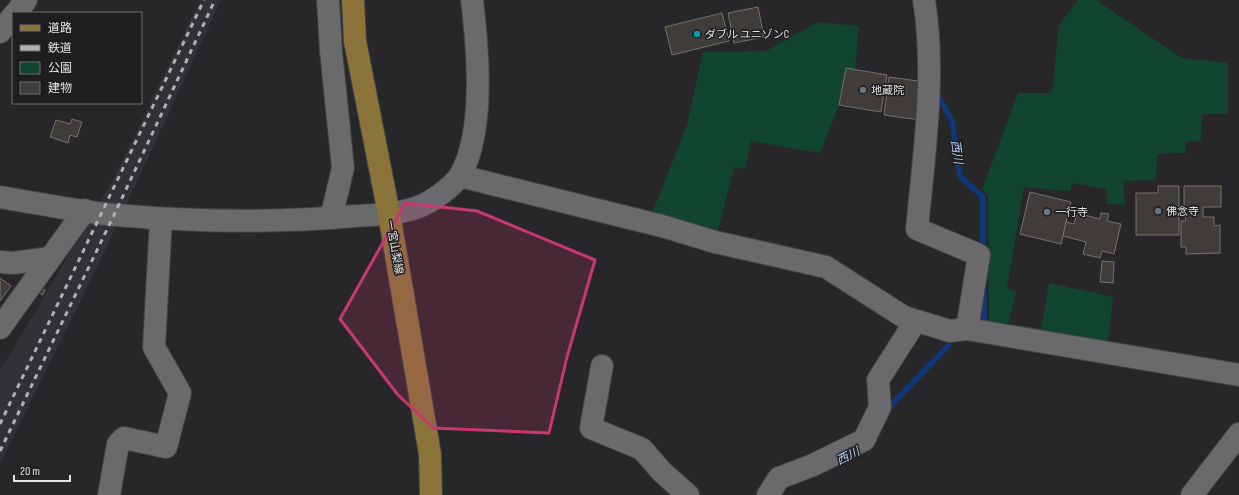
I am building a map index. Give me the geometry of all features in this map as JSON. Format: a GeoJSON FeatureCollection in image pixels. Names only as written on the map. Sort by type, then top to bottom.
{"type":"FeatureCollection","features":[{"type":"Feature","properties":{"kind":"main road","name":"一宮山梨線"},"geometry":{"type":"LineString","coordinates":[[353,0],[355,41],[389,214],[430,454],[431,495]]}},
{"type":"Feature","properties":{"kind":"street"},"geometry":{"type":"LineString","coordinates":[[17,12],[26,0]]}},
{"type":"Feature","properties":{"kind":"street"},"geometry":{"type":"LineString","coordinates":[[328,0],[331,51],[343,168],[331,218]]}},
{"type":"Feature","properties":{"kind":"street"},"geometry":{"type":"LineString","coordinates":[[0,197],[114,215],[162,219],[306,220],[389,214],[422,206],[443,192],[460,176],[472,142],[477,99],[477,63],[472,0]]}},
{"type":"Feature","properties":{"kind":"street"},"geometry":{"type":"LineString","coordinates":[[924,0],[928,25],[927,121],[917,229],[979,256],[967,329]]}},
{"type":"Feature","properties":{"kind":"street"},"geometry":{"type":"LineString","coordinates":[[0,32],[12,17]]}},
{"type":"Feature","properties":{"kind":"street"},"geometry":{"type":"LineString","coordinates":[[460,176],[662,226],[715,242],[826,267],[904,317],[915,322],[950,331],[967,329],[1239,375]]}},
{"type":"Feature","properties":{"kind":"street"},"geometry":{"type":"LineString","coordinates":[[0,328],[85,210]]}},
{"type":"Feature","properties":{"kind":"street"},"geometry":{"type":"LineString","coordinates":[[109,495],[118,444],[124,438],[166,447],[180,393],[154,347],[162,219]]}},
{"type":"Feature","properties":{"kind":"street"},"geometry":{"type":"LineString","coordinates":[[0,262],[13,263],[50,258]]}},
{"type":"Feature","properties":{"kind":"street"},"geometry":{"type":"LineString","coordinates":[[768,495],[779,478],[813,465],[864,440],[880,407],[878,380],[915,322]]}},
{"type":"Feature","properties":{"kind":"street"},"geometry":{"type":"LineString","coordinates":[[602,366],[591,428],[642,449],[662,472],[688,495]]}},
{"type":"Feature","properties":{"kind":"street"},"geometry":{"type":"LineString","coordinates":[[1192,495],[1239,434]]}},
{"type":"Feature","properties":{"kind":"highlighted area"},"geometry":{"type":"Polygon","coordinates":[[[405,203],[477,211],[595,260],[567,357],[549,433],[433,428],[398,395],[340,319],[405,203]]]}},
{"type":"Feature","properties":{"kind":"shaded area"},"geometry":{"type":"Polygon","coordinates":[[[200,0],[221,0],[103,255],[0,464],[0,371],[114,178],[200,0]]]}},
{"type":"Feature","properties":{"kind":"green space"},"geometry":{"type":"Polygon","coordinates":[[[1078,0],[1096,0],[1182,58],[1228,63],[1228,114],[1202,114],[1201,141],[1186,142],[1185,153],[1157,154],[1156,180],[1123,181],[1125,205],[1107,204],[1107,189],[1072,183],[1070,191],[1024,187],[1007,288],[1016,292],[1007,328],[989,323],[988,195],[982,190],[1018,93],[1052,93],[1059,25],[1078,0]]]}},
{"type":"Feature","properties":{"kind":"green space"},"geometry":{"type":"Polygon","coordinates":[[[818,22],[859,26],[855,69],[846,68],[839,105],[820,153],[751,141],[745,169],[734,167],[715,242],[651,216],[687,125],[703,52],[766,51],[818,22]]]}},
{"type":"Feature","properties":{"kind":"green space"},"geometry":{"type":"Polygon","coordinates":[[[1049,283],[1113,297],[1108,342],[1041,330],[1049,283]]]}},
{"type":"Feature","properties":{"kind":"building"},"geometry":{"type":"Polygon","coordinates":[[[758,7],[764,37],[734,43],[728,13],[758,7]]]}},
{"type":"Feature","properties":{"kind":"building","name":"ダブル ユニゾンC"},"geometry":{"type":"Polygon","coordinates":[[[722,13],[729,41],[672,55],[665,27],[722,13]]]}},
{"type":"Feature","properties":{"kind":"building","name":"地蔵院"},"geometry":{"type":"Polygon","coordinates":[[[846,68],[887,75],[881,112],[839,105],[846,68]]]}},
{"type":"Feature","properties":{"kind":"building"},"geometry":{"type":"Polygon","coordinates":[[[889,77],[925,82],[920,120],[884,115],[889,77]]]}},
{"type":"Feature","properties":{"kind":"building"},"geometry":{"type":"Polygon","coordinates":[[[72,119],[82,122],[77,137],[70,135],[68,143],[50,137],[56,120],[70,124],[72,119]]]}},
{"type":"Feature","properties":{"kind":"building","name":"佛念寺"},"geometry":{"type":"Polygon","coordinates":[[[1158,186],[1179,186],[1179,235],[1136,235],[1136,193],[1158,193],[1158,186]]]}},
{"type":"Feature","properties":{"kind":"building"},"geometry":{"type":"Polygon","coordinates":[[[1184,186],[1221,186],[1221,207],[1203,207],[1203,217],[1214,217],[1214,226],[1220,225],[1220,253],[1186,254],[1186,247],[1181,247],[1181,221],[1186,221],[1185,216],[1179,216],[1179,206],[1184,206],[1184,186]]]}},
{"type":"Feature","properties":{"kind":"building","name":"一行寺"},"geometry":{"type":"Polygon","coordinates":[[[1030,192],[1071,202],[1061,244],[1020,234],[1030,192]]]}},
{"type":"Feature","properties":{"kind":"building"},"geometry":{"type":"Polygon","coordinates":[[[1077,213],[1100,219],[1101,213],[1109,214],[1107,221],[1121,224],[1114,254],[1102,251],[1100,258],[1083,254],[1086,242],[1063,236],[1066,222],[1074,224],[1077,213]]]}},
{"type":"Feature","properties":{"kind":"building"},"geometry":{"type":"Polygon","coordinates":[[[1102,261],[1114,262],[1113,283],[1100,282],[1102,261]]]}},
{"type":"Feature","properties":{"kind":"building"},"geometry":{"type":"Polygon","coordinates":[[[0,278],[11,286],[0,301],[0,278]]]}},
{"type":"Feature","properties":{"kind":"building"},"geometry":{"type":"Polygon","coordinates":[[[41,288],[45,290],[43,295],[39,293],[41,288]]]}},
{"type":"Feature","properties":{"kind":"waterway","name":"西川"},"geometry":{"type":"LineString","coordinates":[[936,92],[952,121],[960,176],[983,197],[983,251]]}},
{"type":"Feature","properties":{"kind":"waterway","name":"西川"},"geometry":{"type":"LineString","coordinates":[[984,289],[984,323]]}},
{"type":"Feature","properties":{"kind":"waterway","name":"西川"},"geometry":{"type":"LineString","coordinates":[[887,409],[949,345]]}},
{"type":"Feature","properties":{"kind":"railway"},"geometry":{"type":"LineString","coordinates":[[0,424],[204,0]]}},
{"type":"Feature","properties":{"kind":"railway"},"geometry":{"type":"LineString","coordinates":[[0,451],[114,215],[215,0]]}},
{"type":"Feature","properties":{"kind":"place","name":"ダブル ユニゾンC"},"geometry":{"type":"Point","coordinates":[697,34]}},
{"type":"Feature","properties":{"kind":"place","name":"地蔵院"},"geometry":{"type":"Point","coordinates":[863,90]}},
{"type":"Feature","properties":{"kind":"place","name":"佛念寺"},"geometry":{"type":"Point","coordinates":[1158,211]}},
{"type":"Feature","properties":{"kind":"place","name":"一行寺"},"geometry":{"type":"Point","coordinates":[1047,212]}}]}
